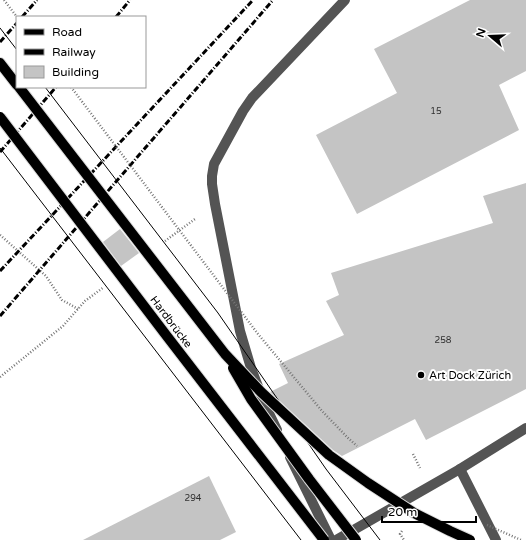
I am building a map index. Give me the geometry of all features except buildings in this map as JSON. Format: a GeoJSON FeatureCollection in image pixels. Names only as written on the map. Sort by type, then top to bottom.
{"type":"FeatureCollection","features":[{"type":"Feature","properties":{"kind":"main road","name":"Hardbrücke"},"geometry":{"type":"LineString","coordinates":[[0,63],[16,83]]}},
{"type":"Feature","properties":{"kind":"main road","name":"Hardbrücke"},"geometry":{"type":"LineString","coordinates":[[20,88],[225,354],[261,392],[292,419],[329,455],[368,483],[414,513],[470,540]]}},
{"type":"Feature","properties":{"kind":"main road","name":"Hardbrücke"},"geometry":{"type":"LineString","coordinates":[[0,116],[324,540]]}},
{"type":"Feature","properties":{"kind":"main road","name":"Hardbrücke"},"geometry":{"type":"LineString","coordinates":[[225,354],[251,399],[309,479],[356,540]]}},
{"type":"Feature","properties":{"kind":"lane"},"geometry":{"type":"LineString","coordinates":[[331,540],[265,405],[250,368],[240,331],[222,245],[212,176],[216,159],[252,98],[345,0]]}},
{"type":"Feature","properties":{"kind":"lane"},"geometry":{"type":"LineString","coordinates":[[336,540],[460,469],[526,428]]}},
{"type":"Feature","properties":{"kind":"lane"},"geometry":{"type":"LineString","coordinates":[[460,469],[496,540]]}},
{"type":"Feature","properties":{"kind":"path"},"geometry":{"type":"LineString","coordinates":[[4,0],[16,16]]}},
{"type":"Feature","properties":{"kind":"path"},"geometry":{"type":"LineString","coordinates":[[72,88],[258,334],[322,411],[348,438],[360,448]]}},
{"type":"Feature","properties":{"kind":"path"},"geometry":{"type":"LineString","coordinates":[[0,236],[46,276],[62,300],[78,309]]}},
{"type":"Feature","properties":{"kind":"path"},"geometry":{"type":"LineString","coordinates":[[486,525],[521,540]]}},
{"type":"Feature","properties":{"kind":"tram line"},"geometry":{"type":"LineString","coordinates":[[0,28],[16,49]]}},
{"type":"Feature","properties":{"kind":"tram line"},"geometry":{"type":"LineString","coordinates":[[46,88],[218,313],[326,469],[380,540]]}},
{"type":"Feature","properties":{"kind":"tram line"},"geometry":{"type":"LineString","coordinates":[[0,148],[301,540]]}},
{"type":"Feature","properties":{"kind":"railway"},"geometry":{"type":"LineString","coordinates":[[23,16],[37,0]]}},
{"type":"Feature","properties":{"kind":"railway"},"geometry":{"type":"LineString","coordinates":[[117,16],[130,0]]}},
{"type":"Feature","properties":{"kind":"railway"},"geometry":{"type":"LineString","coordinates":[[0,271],[253,0]]}},
{"type":"Feature","properties":{"kind":"railway"},"geometry":{"type":"LineString","coordinates":[[0,316],[273,0]]}},
{"type":"Feature","properties":{"kind":"railway"},"geometry":{"type":"LineString","coordinates":[[0,42],[16,24]]}},
{"type":"Feature","properties":{"kind":"railway"},"geometry":{"type":"LineString","coordinates":[[0,152],[55,88]]}},
{"type":"Feature","properties":{"kind":"place","name":"Art Dock Zürich"},"geometry":{"type":"Point","coordinates":[421,375]}}]}
